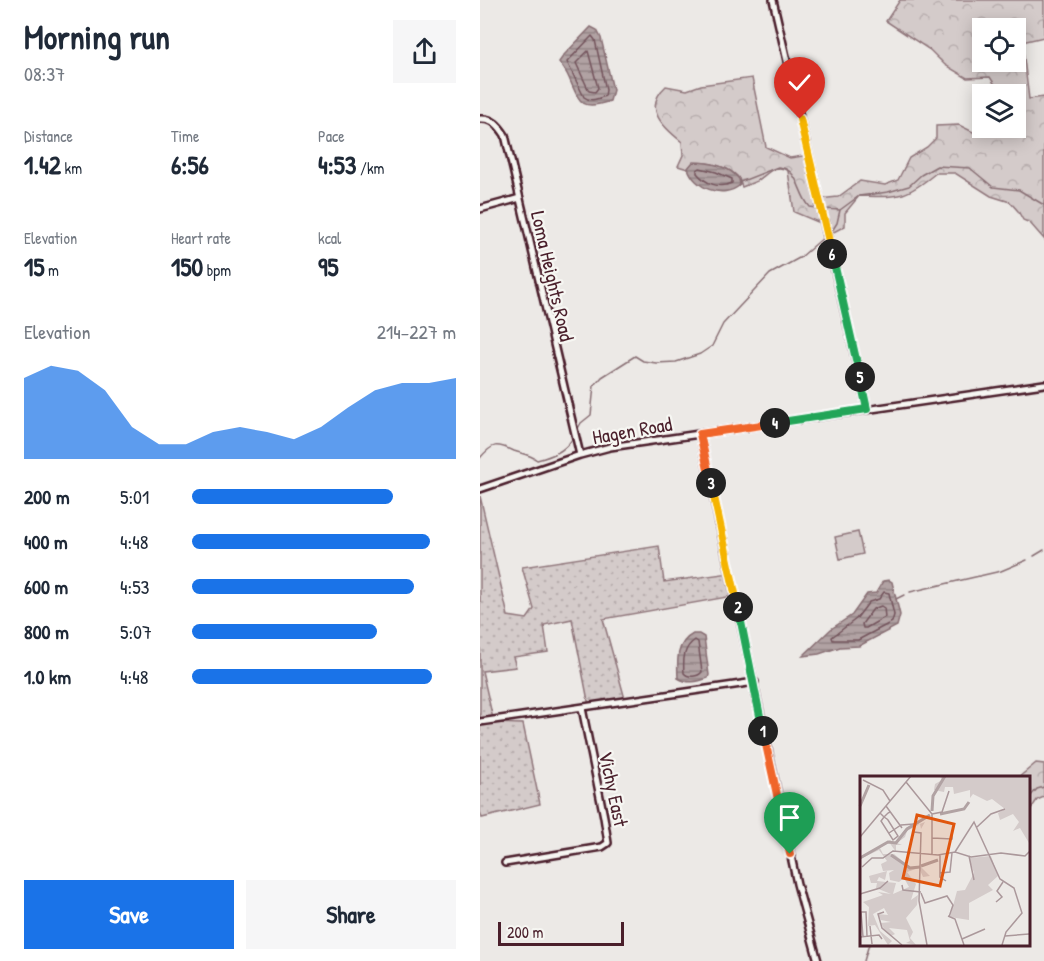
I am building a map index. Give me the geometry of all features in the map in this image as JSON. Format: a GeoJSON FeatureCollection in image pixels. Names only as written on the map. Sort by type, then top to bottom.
{"type":"FeatureCollection","features":[{"type":"Feature","properties":{"kind":"street"},"geometry":{"type":"LineString","coordinates":[[772,0],[867,409]]}},
{"type":"Feature","properties":{"kind":"street","name":"Loma Heights Road"},"geometry":{"type":"LineString","coordinates":[[480,119],[498,124],[505,135],[580,455]]}},
{"type":"Feature","properties":{"kind":"street"},"geometry":{"type":"LineString","coordinates":[[480,209],[520,198]]}},
{"type":"Feature","properties":{"kind":"street","name":"Hagen Road"},"geometry":{"type":"LineString","coordinates":[[480,489],[580,455],[620,446],[1044,384]]}},
{"type":"Feature","properties":{"kind":"street"},"geometry":{"type":"LineString","coordinates":[[700,434],[797,884],[818,961]]}},
{"type":"Feature","properties":{"kind":"street"},"geometry":{"type":"LineString","coordinates":[[480,722],[755,682]]}},
{"type":"Feature","properties":{"kind":"street","name":"Vichy East"},"geometry":{"type":"LineString","coordinates":[[505,863],[602,847],[608,843],[582,708]]}},
{"type":"Feature","properties":{"kind":"green space"},"geometry":{"type":"Polygon","coordinates":[[[900,0],[1044,0],[1044,37],[1026,41],[1026,18],[972,18],[972,72],[1026,72],[1029,99],[1044,97],[1044,239],[1030,223],[1023,220],[1010,202],[991,196],[955,173],[936,173],[916,188],[901,195],[859,196],[845,213],[845,226],[830,234],[825,225],[794,212],[788,171],[775,169],[757,181],[742,187],[736,175],[719,166],[697,163],[688,169],[678,166],[683,155],[682,142],[662,123],[656,109],[659,94],[666,86],[687,90],[701,85],[752,78],[766,147],[790,158],[809,155],[819,199],[838,197],[860,181],[885,185],[898,180],[909,158],[927,147],[936,138],[936,126],[959,125],[972,132],[972,138],[1026,138],[1026,84],[995,84],[990,77],[967,78],[945,65],[930,50],[886,21],[900,0]]]}},
{"type":"Feature","properties":{"kind":"green space"},"geometry":{"type":"Polygon","coordinates":[[[480,496],[508,616],[527,619],[534,609],[522,567],[659,546],[664,582],[730,573],[733,596],[603,619],[625,699],[589,706],[572,619],[544,625],[548,652],[513,657],[516,667],[482,671],[494,723],[523,724],[540,804],[482,818],[480,812],[480,496]]]}},
{"type":"Feature","properties":{"kind":"green space"},"geometry":{"type":"Polygon","coordinates":[[[858,532],[863,554],[840,559],[835,537],[858,532]]]}},
{"type":"Feature","properties":{"kind":"green space"},"geometry":{"type":"Polygon","coordinates":[[[1036,763],[1044,764],[1044,797],[1037,800],[1029,812],[1029,776],[1020,776],[1036,763]]]}},
{"type":"Feature","properties":{"kind":"water"},"geometry":{"type":"Polygon","coordinates":[[[591,27],[597,30],[601,38],[613,90],[610,101],[587,105],[579,99],[559,62],[591,27]]]}},
{"type":"Feature","properties":{"kind":"water"},"geometry":{"type":"Polygon","coordinates":[[[693,162],[724,168],[739,179],[740,185],[726,191],[710,190],[691,175],[688,168],[693,162]]]}},
{"type":"Feature","properties":{"kind":"water"},"geometry":{"type":"Polygon","coordinates":[[[883,581],[892,582],[900,615],[897,626],[859,646],[840,647],[819,654],[803,656],[831,629],[852,615],[867,594],[876,593],[883,581]]]}},
{"type":"Feature","properties":{"kind":"water"},"geometry":{"type":"Polygon","coordinates":[[[693,634],[704,637],[709,675],[708,678],[689,682],[678,678],[678,659],[683,642],[693,634]]]}},
{"type":"Feature","properties":{"kind":"waterway"},"geometry":{"type":"LineString","coordinates":[[824,209],[840,210],[859,196],[909,186],[921,175],[937,166],[970,168],[993,187],[1019,190],[1044,205]]}},
{"type":"Feature","properties":{"kind":"waterway"},"geometry":{"type":"LineString","coordinates":[[740,182],[778,167],[785,169],[794,177],[810,207],[817,208]]}},
{"type":"Feature","properties":{"kind":"waterway"},"geometry":{"type":"LineString","coordinates":[[830,234],[837,223],[840,210]]}},
{"type":"Feature","properties":{"kind":"waterway"},"geometry":{"type":"LineString","coordinates":[[577,430],[581,423],[591,415],[594,386],[602,377],[635,356],[643,361],[656,363],[676,362],[700,354],[712,346],[723,324],[770,274],[801,257],[824,237]]}},
{"type":"Feature","properties":{"kind":"waterway"},"geometry":{"type":"LineString","coordinates":[[480,458],[488,449],[499,446],[537,460],[557,453],[573,438]]}},
{"type":"Feature","properties":{"kind":"waterway"},"geometry":{"type":"LineString","coordinates":[[1034,556],[1044,550]]}},
{"type":"Feature","properties":{"kind":"waterway"},"geometry":{"type":"LineString","coordinates":[[910,592],[1001,571],[1027,560]]}},
{"type":"Feature","properties":{"kind":"waterway"},"geometry":{"type":"LineString","coordinates":[[896,599],[904,595]]}},
{"type":"Feature","properties":{"kind":"waterway"},"geometry":{"type":"LineString","coordinates":[[1029,798],[1037,789],[1044,787]]}},
{"type":"Feature","properties":{"kind":"waterway"},"geometry":{"type":"LineString","coordinates":[[864,961],[868,946]]}},
{"type":"Feature","properties":{"kind":"route"},"geometry":{"type":"LineString","coordinates":[[790,854],[762,725],[758,696],[700,434],[867,409],[800,119]]}}]}
